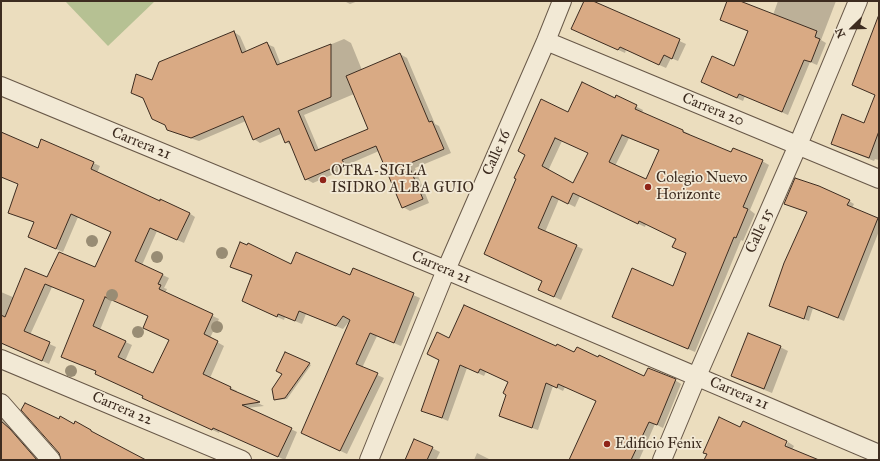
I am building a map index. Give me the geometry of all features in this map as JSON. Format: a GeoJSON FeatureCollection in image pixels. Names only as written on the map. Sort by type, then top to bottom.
{"type":"FeatureCollection","features":[{"type":"Feature","properties":{"kind":"street","name":"Calle 16"},"geometry":{"type":"LineString","coordinates":[[368,460],[446,270],[562,1]]}},
{"type":"Feature","properties":{"kind":"street","name":"Calle 15"},"geometry":{"type":"LineString","coordinates":[[662,460],[798,145],[858,1]]}},
{"type":"Feature","properties":{"kind":"street","name":"Carrera 20"},"geometry":{"type":"LineString","coordinates":[[546,41],[879,179]]}},
{"type":"Feature","properties":{"kind":"street","name":"Carrera 21"},"geometry":{"type":"LineString","coordinates":[[1,86],[446,270],[879,454]]}},
{"type":"Feature","properties":{"kind":"street","name":"Carrera 22"},"geometry":{"type":"LineString","coordinates":[[1,359],[242,460]]}},
{"type":"Feature","properties":{"kind":"street"},"geometry":{"type":"LineString","coordinates":[[1,403],[51,460]]}},
{"type":"Feature","properties":{"kind":"green space"},"geometry":{"type":"Polygon","coordinates":[[[65,1],[155,1],[108,46],[65,1]]]}},
{"type":"Feature","properties":{"kind":"building"},"geometry":{"type":"Polygon","coordinates":[[[584,1],[593,1],[680,39],[672,59],[664,55],[659,65],[620,47],[618,50],[571,29],[584,1]]]}},
{"type":"Feature","properties":{"kind":"building"},"geometry":{"type":"Polygon","coordinates":[[[727,1],[740,1],[817,31],[815,37],[820,39],[811,62],[804,60],[782,112],[739,94],[737,98],[701,82],[712,56],[734,66],[748,31],[720,20],[727,1]]]}},
{"type":"Feature","properties":{"kind":"building"},"geometry":{"type":"Polygon","coordinates":[[[878,17],[879,131],[869,158],[831,144],[842,114],[864,123],[875,95],[852,85],[878,17]]]}},
{"type":"Feature","properties":{"kind":"building"},"geometry":{"type":"Polygon","coordinates":[[[234,31],[242,53],[267,42],[277,65],[331,44],[331,97],[298,111],[315,151],[368,129],[346,76],[400,53],[429,122],[432,121],[444,149],[408,164],[423,199],[402,208],[376,146],[342,160],[344,163],[305,180],[289,141],[285,143],[279,128],[253,140],[243,116],[191,138],[167,130],[165,125],[152,119],[143,98],[131,93],[136,74],[152,80],[159,62],[234,31]]]}},
{"type":"Feature","properties":{"kind":"building"},"geometry":{"type":"Polygon","coordinates":[[[582,82],[615,98],[616,95],[637,105],[635,109],[683,130],[683,132],[731,152],[733,148],[763,160],[743,207],[748,209],[736,238],[734,237],[688,349],[612,317],[632,268],[673,286],[686,253],[672,247],[676,239],[639,221],[638,224],[573,193],[568,204],[552,196],[538,228],[577,245],[554,297],[538,290],[542,281],[484,254],[516,179],[514,178],[525,155],[518,151],[541,99],[568,112],[582,82]],[[622,135],[609,162],[646,179],[659,150],[622,135]],[[555,138],[542,166],[573,183],[588,153],[555,138]]]}},
{"type":"Feature","properties":{"kind":"building"},"geometry":{"type":"Polygon","coordinates":[[[1,132],[38,148],[41,139],[94,162],[91,169],[160,201],[160,199],[190,213],[177,240],[150,228],[135,261],[163,274],[158,284],[161,285],[159,289],[213,314],[204,334],[218,341],[203,374],[231,387],[230,389],[260,402],[242,405],[292,428],[278,457],[213,428],[212,430],[142,398],[143,396],[95,374],[96,371],[61,357],[84,300],[45,284],[24,331],[50,342],[42,361],[1,343],[1,315],[5,317],[25,268],[47,277],[59,252],[95,267],[111,232],[71,214],[56,249],[28,237],[34,222],[8,213],[18,184],[1,177],[1,132]],[[105,297],[93,326],[126,341],[118,357],[153,373],[169,340],[143,328],[148,316],[105,297]]]}},
{"type":"Feature","properties":{"kind":"building"},"geometry":{"type":"Polygon","coordinates":[[[795,178],[819,186],[850,200],[847,205],[878,218],[838,318],[808,306],[804,319],[769,306],[784,263],[807,212],[784,204],[795,178]]]}},
{"type":"Feature","properties":{"kind":"building"},"geometry":{"type":"Polygon","coordinates":[[[240,242],[247,245],[248,243],[291,264],[296,252],[350,275],[353,268],[414,293],[394,343],[370,333],[356,364],[378,373],[340,451],[301,433],[350,320],[343,316],[336,326],[299,311],[295,321],[278,314],[277,317],[242,301],[252,275],[230,267],[240,242]]]}},
{"type":"Feature","properties":{"kind":"building"},"geometry":{"type":"Polygon","coordinates":[[[464,305],[556,346],[557,344],[574,352],[577,347],[598,357],[599,355],[644,376],[648,368],[676,379],[657,425],[649,422],[631,460],[569,460],[596,401],[558,384],[557,388],[546,383],[532,428],[499,416],[506,395],[503,393],[508,382],[480,369],[478,373],[460,365],[442,418],[421,411],[439,360],[427,354],[437,332],[449,338],[464,305]]]}},
{"type":"Feature","properties":{"kind":"building"},"geometry":{"type":"Polygon","coordinates":[[[748,333],[781,346],[764,389],[731,376],[748,333]]]}},
{"type":"Feature","properties":{"kind":"building"},"geometry":{"type":"Polygon","coordinates":[[[285,352],[310,363],[285,398],[274,400],[272,389],[282,374],[276,371],[285,352]]]}},
{"type":"Feature","properties":{"kind":"building"},"geometry":{"type":"Polygon","coordinates":[[[25,403],[59,419],[60,416],[74,424],[75,421],[146,460],[61,460],[59,453],[21,410],[25,403]]]}},
{"type":"Feature","properties":{"kind":"building"},"geometry":{"type":"Polygon","coordinates":[[[719,417],[740,427],[743,421],[787,441],[785,446],[819,460],[704,460],[707,454],[703,453],[719,417]]]}},
{"type":"Feature","properties":{"kind":"building"},"geometry":{"type":"Polygon","coordinates":[[[1,421],[10,429],[37,460],[1,460],[1,421]]]}},
{"type":"Feature","properties":{"kind":"building"},"geometry":{"type":"Polygon","coordinates":[[[414,439],[433,447],[427,460],[405,460],[414,439]]]}},
{"type":"Feature","properties":{"kind":"place","name":"OTRA-SIGLA ISIDRO ALBA GUIO"},"geometry":{"type":"Point","coordinates":[323,180]}},
{"type":"Feature","properties":{"kind":"place","name":"Colegio Nuevo Horizonte"},"geometry":{"type":"Point","coordinates":[648,187]}},
{"type":"Feature","properties":{"kind":"place","name":"Edificio Fenix"},"geometry":{"type":"Point","coordinates":[607,444]}}]}
